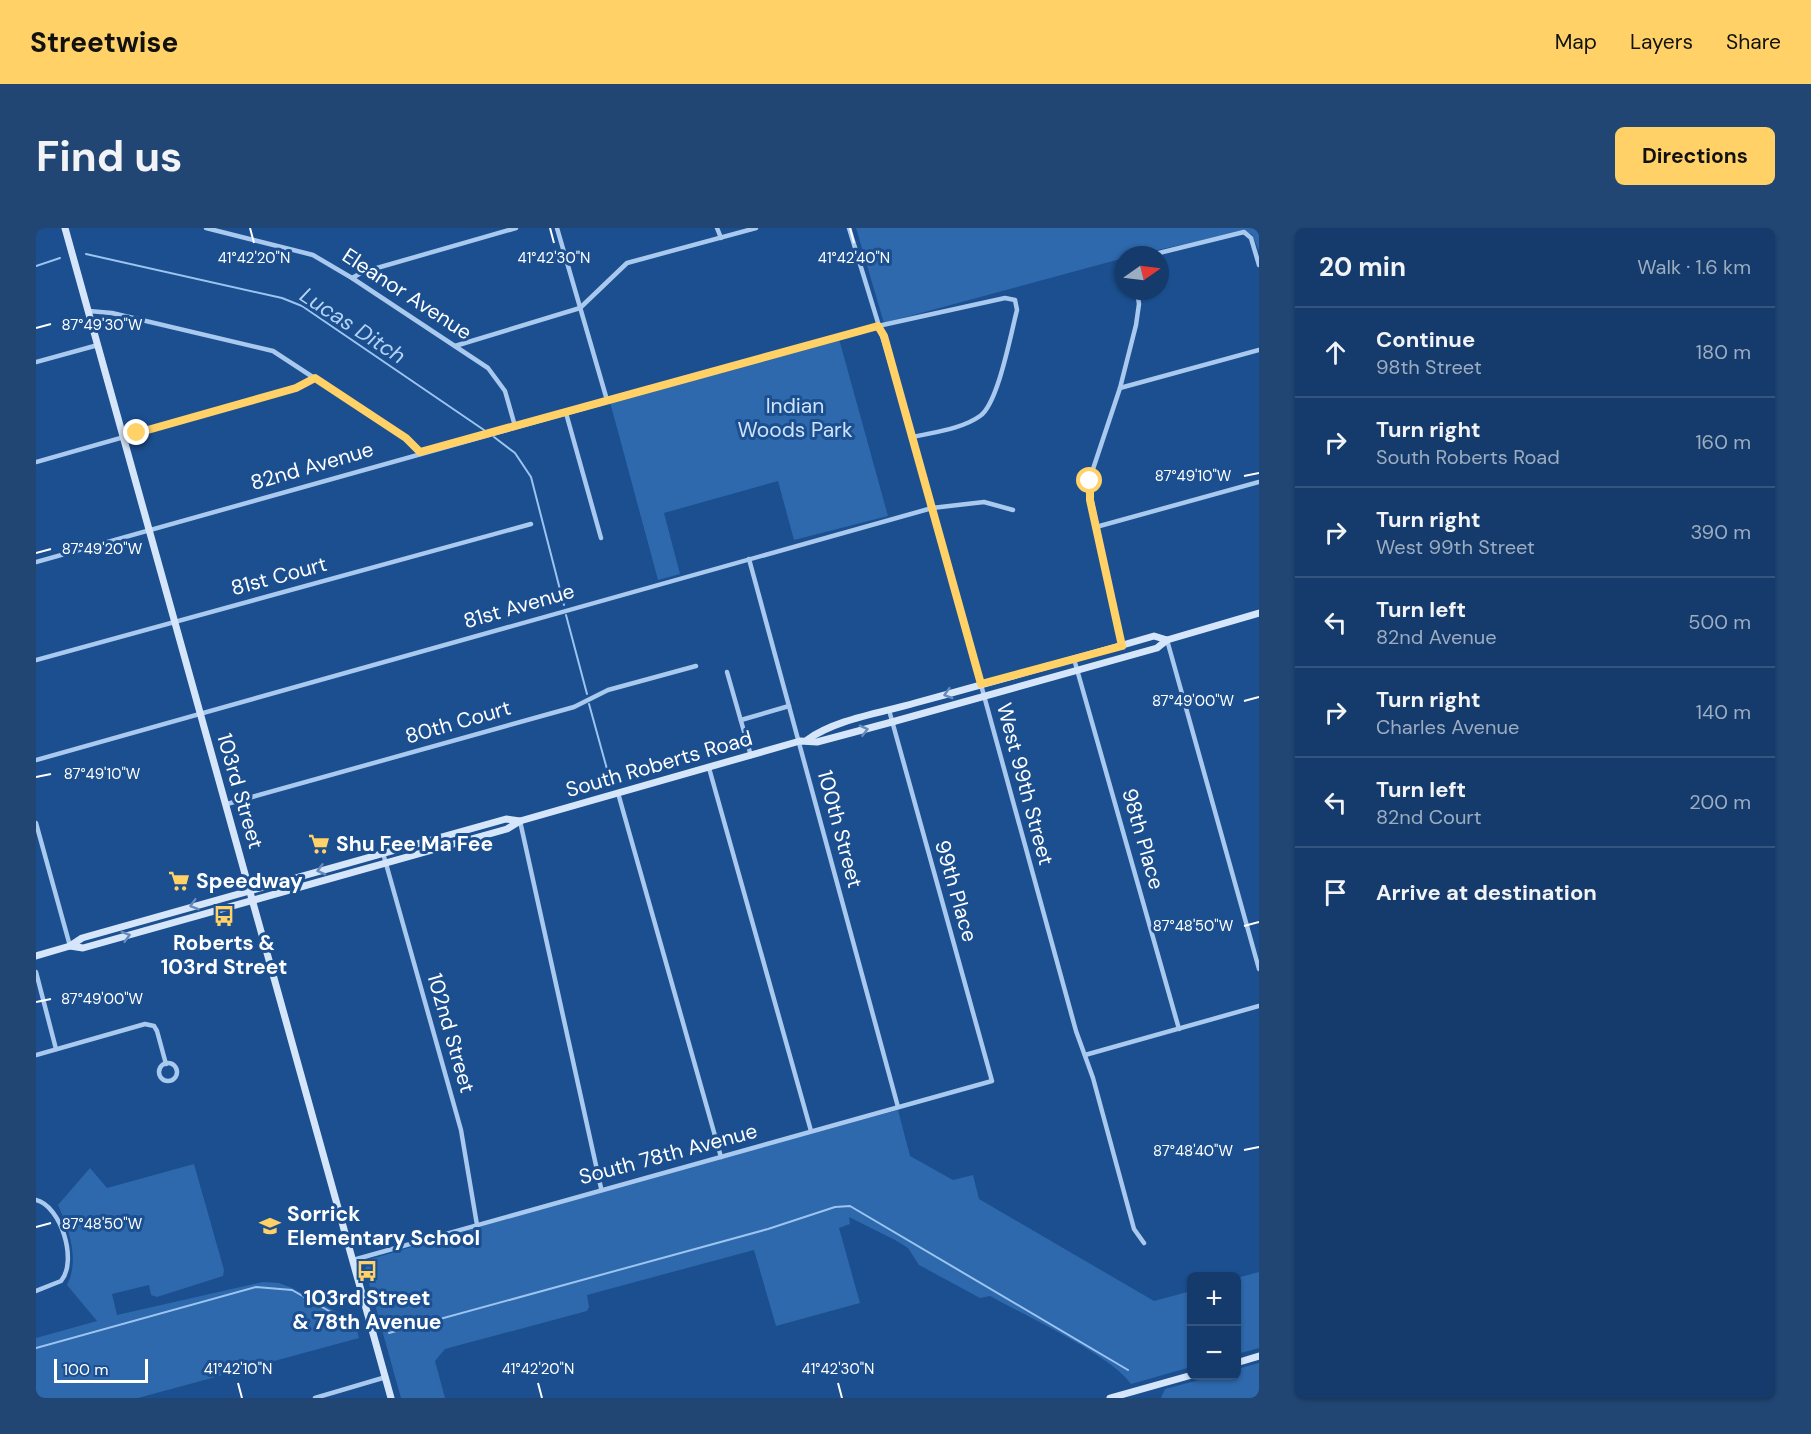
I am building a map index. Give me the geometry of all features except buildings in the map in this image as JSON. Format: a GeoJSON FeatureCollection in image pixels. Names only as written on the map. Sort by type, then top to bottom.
{"type":"FeatureCollection","features":[{"type":"Feature","properties":{"kind":"street","name":"103rd Street"},"geometry":{"type":"LineString","coordinates":[[65,228],[391,1398]]}},
{"type":"Feature","properties":{"kind":"street","name":"Eleanor Avenue"},"geometry":{"type":"LineString","coordinates":[[206,228],[313,255],[352,278],[488,368],[498,377],[506,391],[515,426]]}},
{"type":"Feature","properties":{"kind":"street"},"geometry":{"type":"LineString","coordinates":[[352,278],[363,272],[516,228]]}},
{"type":"Feature","properties":{"kind":"street"},"geometry":{"type":"LineString","coordinates":[[557,228],[607,400]]}},
{"type":"Feature","properties":{"kind":"street"},"geometry":{"type":"LineString","coordinates":[[717,228],[721,238]]}},
{"type":"Feature","properties":{"kind":"street"},"geometry":{"type":"LineString","coordinates":[[455,346],[580,308],[627,263],[756,228]]}},
{"type":"Feature","properties":{"kind":"street","name":"West 99th Street"},"geometry":{"type":"LineString","coordinates":[[849,228],[878,326],[884,336],[913,437],[1076,1031],[1085,1055],[1134,1229],[1144,1243]]}},
{"type":"Feature","properties":{"kind":"street"},"geometry":{"type":"LineString","coordinates":[[1169,250],[1238,232],[1246,232],[1251,238],[1259,265]]}},
{"type":"Feature","properties":{"kind":"street","name":"82nd Avenue"},"geometry":{"type":"LineString","coordinates":[[36,562],[420,452],[878,326],[1005,298],[1015,300],[1017,310],[993,397],[984,413],[969,422],[913,437]]}},
{"type":"Feature","properties":{"kind":"street"},"geometry":{"type":"LineString","coordinates":[[1122,646],[1089,493],[1090,481],[1120,388],[1139,312],[1138,300]]}},
{"type":"Feature","properties":{"kind":"street"},"geometry":{"type":"LineString","coordinates":[[89,311],[112,313],[262,347],[283,356],[406,438],[420,452]]}},
{"type":"Feature","properties":{"kind":"street"},"geometry":{"type":"LineString","coordinates":[[36,362],[98,345]]}},
{"type":"Feature","properties":{"kind":"street"},"geometry":{"type":"LineString","coordinates":[[1120,388],[1259,350]]}},
{"type":"Feature","properties":{"kind":"street"},"geometry":{"type":"LineString","coordinates":[[36,462],[296,388],[315,378]]}},
{"type":"Feature","properties":{"kind":"street"},"geometry":{"type":"LineString","coordinates":[[566,412],[601,538]]}},
{"type":"Feature","properties":{"kind":"street"},"geometry":{"type":"LineString","coordinates":[[1096,527],[1259,482]]}},
{"type":"Feature","properties":{"kind":"street","name":"81st Avenue"},"geometry":{"type":"LineString","coordinates":[[36,760],[932,508],[984,502],[1013,510]]}},
{"type":"Feature","properties":{"kind":"street","name":"81st Court"},"geometry":{"type":"LineString","coordinates":[[36,660],[531,524]]}},
{"type":"Feature","properties":{"kind":"street","name":"100th Street"},"geometry":{"type":"LineString","coordinates":[[749,559],[789,706],[803,740],[898,1107]]}},
{"type":"Feature","properties":{"kind":"street","name":"South Roberts Road"},"geometry":{"type":"LineString","coordinates":[[803,740],[817,742],[892,723],[1157,648],[1167,640],[1259,615]]}},
{"type":"Feature","properties":{"kind":"street","name":"South Roberts Road"},"geometry":{"type":"LineString","coordinates":[[70,946],[82,948],[507,829],[520,821],[751,756],[889,710],[981,684],[1154,636],[1167,640]]}},
{"type":"Feature","properties":{"kind":"street"},"geometry":{"type":"LineString","coordinates":[[1167,640],[1259,969]]}},
{"type":"Feature","properties":{"kind":"street","name":"98th Place"},"geometry":{"type":"LineString","coordinates":[[1074,659],[1179,1029]]}},
{"type":"Feature","properties":{"kind":"street","name":"80th Court"},"geometry":{"type":"LineString","coordinates":[[226,804],[574,707],[599,693],[696,666]]}},
{"type":"Feature","properties":{"kind":"street"},"geometry":{"type":"LineString","coordinates":[[728,672],[751,756]]}},
{"type":"Feature","properties":{"kind":"street"},"geometry":{"type":"LineString","coordinates":[[741,720],[789,706]]}},
{"type":"Feature","properties":{"kind":"street","name":"99th Place"},"geometry":{"type":"LineString","coordinates":[[889,710],[992,1081]]}},
{"type":"Feature","properties":{"kind":"street"},"geometry":{"type":"LineString","coordinates":[[709,768],[811,1131]]}},
{"type":"Feature","properties":{"kind":"street"},"geometry":{"type":"LineString","coordinates":[[618,794],[721,1157]]}},
{"type":"Feature","properties":{"kind":"street","name":"South Roberts Road"},"geometry":{"type":"LineString","coordinates":[[36,956],[70,946],[82,938],[250,889],[506,819],[520,821]]}},
{"type":"Feature","properties":{"kind":"street"},"geometry":{"type":"LineString","coordinates":[[520,821],[601,1188]]}},
{"type":"Feature","properties":{"kind":"street"},"geometry":{"type":"LineString","coordinates":[[36,823],[70,946]]}},
{"type":"Feature","properties":{"kind":"street","name":"102nd Street"},"geometry":{"type":"LineString","coordinates":[[383,853],[463,1139],[477,1224]]}},
{"type":"Feature","properties":{"kind":"street"},"geometry":{"type":"LineString","coordinates":[[36,857],[45,855]]}},
{"type":"Feature","properties":{"kind":"street"},"geometry":{"type":"LineString","coordinates":[[36,972],[56,1049]]}},
{"type":"Feature","properties":{"kind":"street"},"geometry":{"type":"LineString","coordinates":[[1085,1055],[1259,1006]]}},
{"type":"Feature","properties":{"kind":"street"},"geometry":{"type":"LineString","coordinates":[[36,1055],[150,1024],[157,1031],[166,1064]]}},
{"type":"Feature","properties":{"kind":"street","name":"South 78th Avenue"},"geometry":{"type":"LineString","coordinates":[[353,1260],[601,1188],[992,1081]]}},
{"type":"Feature","properties":{"kind":"street"},"geometry":{"type":"LineString","coordinates":[[36,1200],[53,1209],[68,1256],[66,1276],[56,1285],[36,1291]]}},
{"type":"Feature","properties":{"kind":"street"},"geometry":{"type":"LineString","coordinates":[[1241,1361],[1259,1356]]}},
{"type":"Feature","properties":{"kind":"street"},"geometry":{"type":"LineString","coordinates":[[1110,1398],[1187,1376]]}},
{"type":"Feature","properties":{"kind":"street"},"geometry":{"type":"LineString","coordinates":[[315,1398],[386,1377]]}},
{"type":"Feature","properties":{"kind":"green space"},"geometry":{"type":"Polygon","coordinates":[[[856,228],[1259,228],[1259,251],[1252,234],[1242,233],[1169,247],[1115,246],[1115,260],[884,323],[856,228]]]}},
{"type":"Feature","properties":{"kind":"green space","name":"Indian Woods Park"},"geometry":{"type":"Polygon","coordinates":[[[839,339],[888,516],[794,540],[778,481],[664,513],[680,574],[658,580],[610,402],[839,339]]]}},
{"type":"Feature","properties":{"kind":"green space"},"geometry":{"type":"Polygon","coordinates":[[[898,1110],[910,1156],[953,1180],[973,1175],[979,1199],[1154,1301],[1187,1292],[1187,1368],[1131,1384],[1106,1361],[1087,1349],[990,1296],[980,1298],[919,1265],[908,1248],[849,1217],[850,1224],[839,1228],[860,1303],[776,1326],[754,1250],[587,1295],[589,1307],[587,1311],[445,1349],[435,1361],[445,1398],[401,1398],[365,1269],[371,1259],[577,1198],[898,1110]]]}},
{"type":"Feature","properties":{"kind":"green space"},"geometry":{"type":"Polygon","coordinates":[[[194,1164],[224,1270],[223,1276],[157,1297],[151,1295],[149,1285],[112,1294],[117,1315],[263,1282],[279,1283],[355,1322],[359,1338],[138,1398],[36,1398],[36,1338],[97,1321],[67,1285],[73,1265],[72,1245],[58,1205],[90,1168],[107,1188],[194,1164]]]}},
{"type":"Feature","properties":{"kind":"green space"},"geometry":{"type":"Polygon","coordinates":[[[1259,1272],[1259,1348],[1241,1353],[1241,1326],[1241,1277],[1259,1272]]]}},
{"type":"Feature","properties":{"kind":"green space"},"geometry":{"type":"Polygon","coordinates":[[[1259,1363],[1259,1398],[1161,1398],[1165,1389],[1199,1380],[1241,1380],[1241,1368],[1259,1363]]]}},
{"type":"Feature","properties":{"kind":"waterway","name":"Lucas Ditch"},"geometry":{"type":"LineString","coordinates":[[86,254],[282,298],[302,306],[484,430]]}},
{"type":"Feature","properties":{"kind":"waterway","name":"Lucas Ditch"},"geometry":{"type":"LineString","coordinates":[[36,266],[60,258]]}},
{"type":"Feature","properties":{"kind":"waterway","name":"Lucas Ditch"},"geometry":{"type":"LineString","coordinates":[[494,437],[515,453],[531,477],[564,605]]}},
{"type":"Feature","properties":{"kind":"waterway","name":"Lucas Ditch"},"geometry":{"type":"LineString","coordinates":[[566,615],[587,694]]}},
{"type":"Feature","properties":{"kind":"waterway","name":"Lucas Ditch"},"geometry":{"type":"LineString","coordinates":[[589,704],[610,780]]}},
{"type":"Feature","properties":{"kind":"waterway"},"geometry":{"type":"LineString","coordinates":[[389,1333],[768,1229],[835,1207],[850,1206],[1128,1370]]}},
{"type":"Feature","properties":{"kind":"waterway"},"geometry":{"type":"LineString","coordinates":[[36,1348],[256,1287],[292,1290],[352,1324]]}},
{"type":"Feature","properties":{"kind":"place","name":"Shu Fee Ma Fee"},"geometry":{"type":"Point","coordinates":[319,844]}},
{"type":"Feature","properties":{"kind":"place","name":"Speedway"},"geometry":{"type":"Point","coordinates":[179,881]}},
{"type":"Feature","properties":{"kind":"place","name":"Roberts & 103rd Street"},"geometry":{"type":"Point","coordinates":[224,916]}},
{"type":"Feature","properties":{"kind":"place","name":"Sorrick Elementary School"},"geometry":{"type":"Point","coordinates":[270,1226]}},
{"type":"Feature","properties":{"kind":"place","name":"103rd Street & 78th Avenue"},"geometry":{"type":"Point","coordinates":[367,1271]}},
{"type":"Feature","properties":{"kind":"route"},"geometry":{"type":"LineString","coordinates":[[137,433],[296,388],[315,378],[406,438],[420,452],[878,326],[884,336],[981,684],[1122,646],[1090,500],[1090,481]]}}]}
